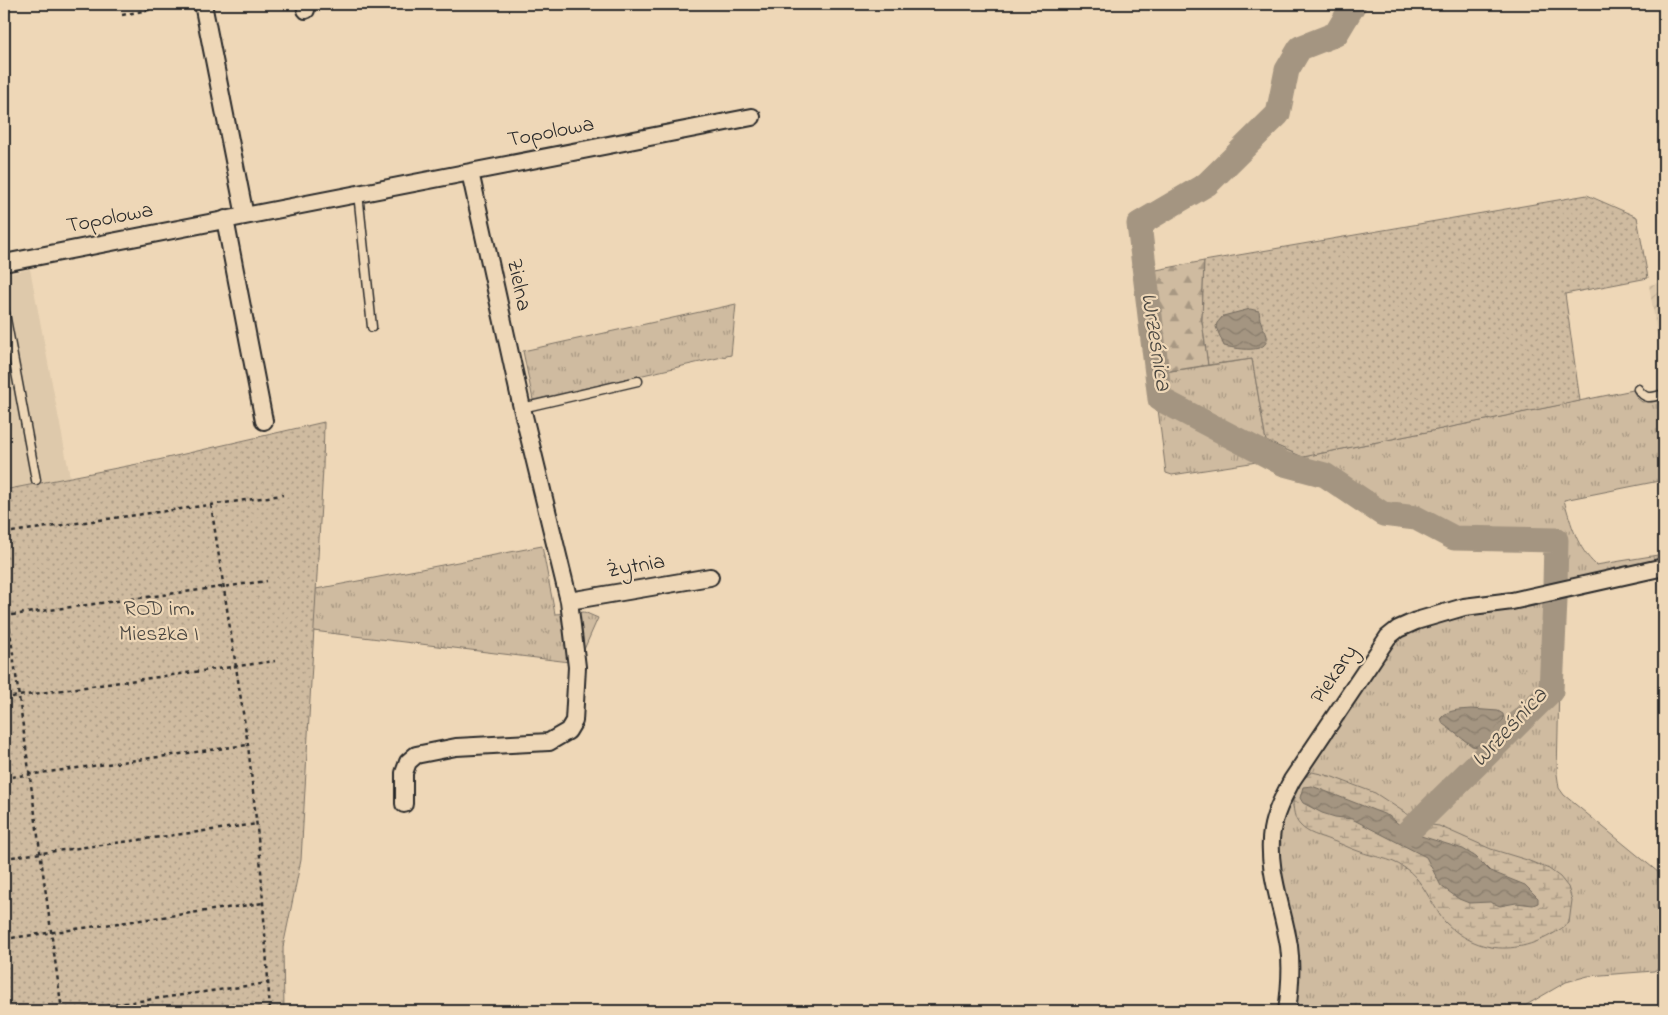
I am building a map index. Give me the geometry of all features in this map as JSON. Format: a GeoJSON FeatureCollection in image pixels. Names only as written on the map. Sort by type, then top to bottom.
{"type":"FeatureCollection","features":[{"type":"Feature","properties":{"kind":"street"},"geometry":{"type":"LineString","coordinates":[[203,4],[245,216]]}},
{"type":"Feature","properties":{"kind":"street","name":"Topolowa"},"geometry":{"type":"LineString","coordinates":[[4,263],[752,117]]}},
{"type":"Feature","properties":{"kind":"street","name":"Zielna"},"geometry":{"type":"LineString","coordinates":[[404,804],[404,773],[408,762],[416,755],[456,747],[549,742],[560,737],[572,726],[576,695],[577,667],[569,601],[522,408],[470,172]]}},
{"type":"Feature","properties":{"kind":"street"},"geometry":{"type":"LineString","coordinates":[[225,220],[264,421]]}},
{"type":"Feature","properties":{"kind":"street","name":"Piekary"},"geometry":{"type":"LineString","coordinates":[[1287,1011],[1291,982],[1289,947],[1273,874],[1272,829],[1280,805],[1292,780],[1388,637],[1398,629],[1416,621],[1464,607],[1512,601],[1664,568]]}},
{"type":"Feature","properties":{"kind":"street","name":"Żytnia"},"geometry":{"type":"LineString","coordinates":[[569,601],[710,577]]}},
{"type":"Feature","properties":{"kind":"lane"},"geometry":{"type":"LineString","coordinates":[[358,194],[372,327]]}},
{"type":"Feature","properties":{"kind":"lane"},"geometry":{"type":"LineString","coordinates":[[4,308],[36,480]]}},
{"type":"Feature","properties":{"kind":"lane"},"geometry":{"type":"LineString","coordinates":[[522,408],[638,381]]}},
{"type":"Feature","properties":{"kind":"lane"},"geometry":{"type":"LineString","coordinates":[[1638,389],[1643,396],[1648,398],[1664,394]]}},
{"type":"Feature","properties":{"kind":"path"},"geometry":{"type":"LineString","coordinates":[[122,15],[180,4]]}},
{"type":"Feature","properties":{"kind":"path"},"geometry":{"type":"LineString","coordinates":[[4,533],[283,495]]}},
{"type":"Feature","properties":{"kind":"path"},"geometry":{"type":"LineString","coordinates":[[211,505],[248,745],[264,904],[270,1011]]}},
{"type":"Feature","properties":{"kind":"path"},"geometry":{"type":"LineString","coordinates":[[6,615],[267,581]]}},
{"type":"Feature","properties":{"kind":"path"},"geometry":{"type":"LineString","coordinates":[[4,588],[6,615],[19,696],[62,1011]]}},
{"type":"Feature","properties":{"kind":"path"},"geometry":{"type":"LineString","coordinates":[[4,698],[275,660]]}},
{"type":"Feature","properties":{"kind":"path"},"geometry":{"type":"LineString","coordinates":[[4,778],[248,745]]}},
{"type":"Feature","properties":{"kind":"path"},"geometry":{"type":"LineString","coordinates":[[4,858],[257,824]]}},
{"type":"Feature","properties":{"kind":"path"},"geometry":{"type":"LineString","coordinates":[[4,939],[264,904]]}},
{"type":"Feature","properties":{"kind":"path"},"geometry":{"type":"LineString","coordinates":[[68,1011],[268,983]]}},
{"type":"Feature","properties":{"kind":"shaded area"},"geometry":{"type":"Polygon","coordinates":[[[30,269],[70,477],[4,490],[4,284],[8,274],[30,269]]]}},
{"type":"Feature","properties":{"kind":"shaded area"},"geometry":{"type":"Polygon","coordinates":[[[1664,282],[1664,378],[1649,285],[1664,282]]]}},
{"type":"Feature","properties":{"kind":"green space"},"geometry":{"type":"Polygon","coordinates":[[[1349,4],[1364,4],[1344,31],[1338,36],[1303,51],[1296,60],[1286,112],[1280,122],[1219,185],[1154,229],[1150,235],[1148,242],[1164,372],[1252,359],[1266,441],[1303,457],[1633,390],[1637,398],[1642,402],[1664,399],[1664,480],[1564,500],[1579,543],[1596,565],[1664,554],[1664,562],[1552,588],[1552,543],[1510,540],[1452,541],[1413,520],[1382,517],[1338,487],[1345,485],[1326,472],[1285,460],[1269,452],[1270,460],[1172,475],[1166,473],[1135,224],[1204,181],[1275,111],[1284,67],[1299,44],[1332,30],[1349,4]]]}},
{"type":"Feature","properties":{"kind":"green space"},"geometry":{"type":"Polygon","coordinates":[[[1587,195],[1637,217],[1648,278],[1565,294],[1580,401],[1303,457],[1266,441],[1252,359],[1208,365],[1202,321],[1204,261],[1587,195]]]}},
{"type":"Feature","properties":{"kind":"green space"},"geometry":{"type":"Polygon","coordinates":[[[1204,261],[1202,321],[1208,365],[1164,372],[1151,271],[1204,261]]]}},
{"type":"Feature","properties":{"kind":"green space"},"geometry":{"type":"Polygon","coordinates":[[[736,304],[731,355],[533,400],[523,351],[736,304]]]}},
{"type":"Feature","properties":{"kind":"green space","name":"ROD im. Mieszka I"},"geometry":{"type":"Polygon","coordinates":[[[324,422],[301,860],[283,947],[284,1011],[4,1011],[4,490],[158,460],[324,422]]]}},
{"type":"Feature","properties":{"kind":"green space"},"geometry":{"type":"Polygon","coordinates":[[[542,546],[555,614],[584,612],[598,618],[578,663],[313,631],[316,589],[542,546]]]}},
{"type":"Feature","properties":{"kind":"green space"},"geometry":{"type":"Polygon","coordinates":[[[1561,596],[1557,774],[1559,788],[1564,795],[1664,877],[1664,963],[1654,971],[1588,976],[1566,982],[1516,1011],[1334,1011],[1293,1007],[1279,873],[1277,833],[1285,805],[1300,778],[1396,637],[1450,616],[1561,596]]]}},
{"type":"Feature","properties":{"kind":"green space"},"geometry":{"type":"Polygon","coordinates":[[[1312,772],[1330,776],[1375,793],[1417,823],[1439,826],[1491,849],[1549,869],[1560,877],[1568,887],[1572,900],[1569,923],[1539,941],[1507,948],[1491,947],[1475,942],[1460,934],[1444,921],[1419,882],[1405,868],[1314,834],[1300,825],[1294,813],[1294,796],[1305,777],[1312,772]]]}},
{"type":"Feature","properties":{"kind":"water"},"geometry":{"type":"Polygon","coordinates":[[[1250,309],[1259,311],[1260,321],[1267,336],[1266,342],[1263,346],[1250,349],[1224,346],[1216,327],[1217,323],[1223,316],[1250,309]]]}},
{"type":"Feature","properties":{"kind":"water"},"geometry":{"type":"Polygon","coordinates":[[[1471,709],[1498,711],[1503,714],[1504,719],[1482,745],[1477,747],[1472,746],[1443,724],[1441,718],[1451,711],[1471,709]]]}},
{"type":"Feature","properties":{"kind":"water"},"geometry":{"type":"Polygon","coordinates":[[[1312,786],[1389,816],[1408,832],[1463,849],[1476,857],[1490,871],[1525,885],[1538,898],[1538,903],[1533,905],[1516,903],[1500,906],[1490,902],[1469,903],[1459,899],[1441,886],[1426,857],[1352,819],[1322,813],[1303,803],[1300,798],[1303,787],[1312,786]]]}},
{"type":"Feature","properties":{"kind":"waterway","name":"Wrześnica"},"geometry":{"type":"LineString","coordinates":[[1354,4],[1336,34],[1300,48],[1287,70],[1278,114],[1207,184],[1139,224],[1160,399],[1284,464],[1325,475],[1383,514],[1416,518],[1454,538],[1556,540],[1555,585]]}},
{"type":"Feature","properties":{"kind":"waterway","name":"Wrześnica"},"geometry":{"type":"LineString","coordinates":[[1408,832],[1551,691],[1555,600]]}}]}
